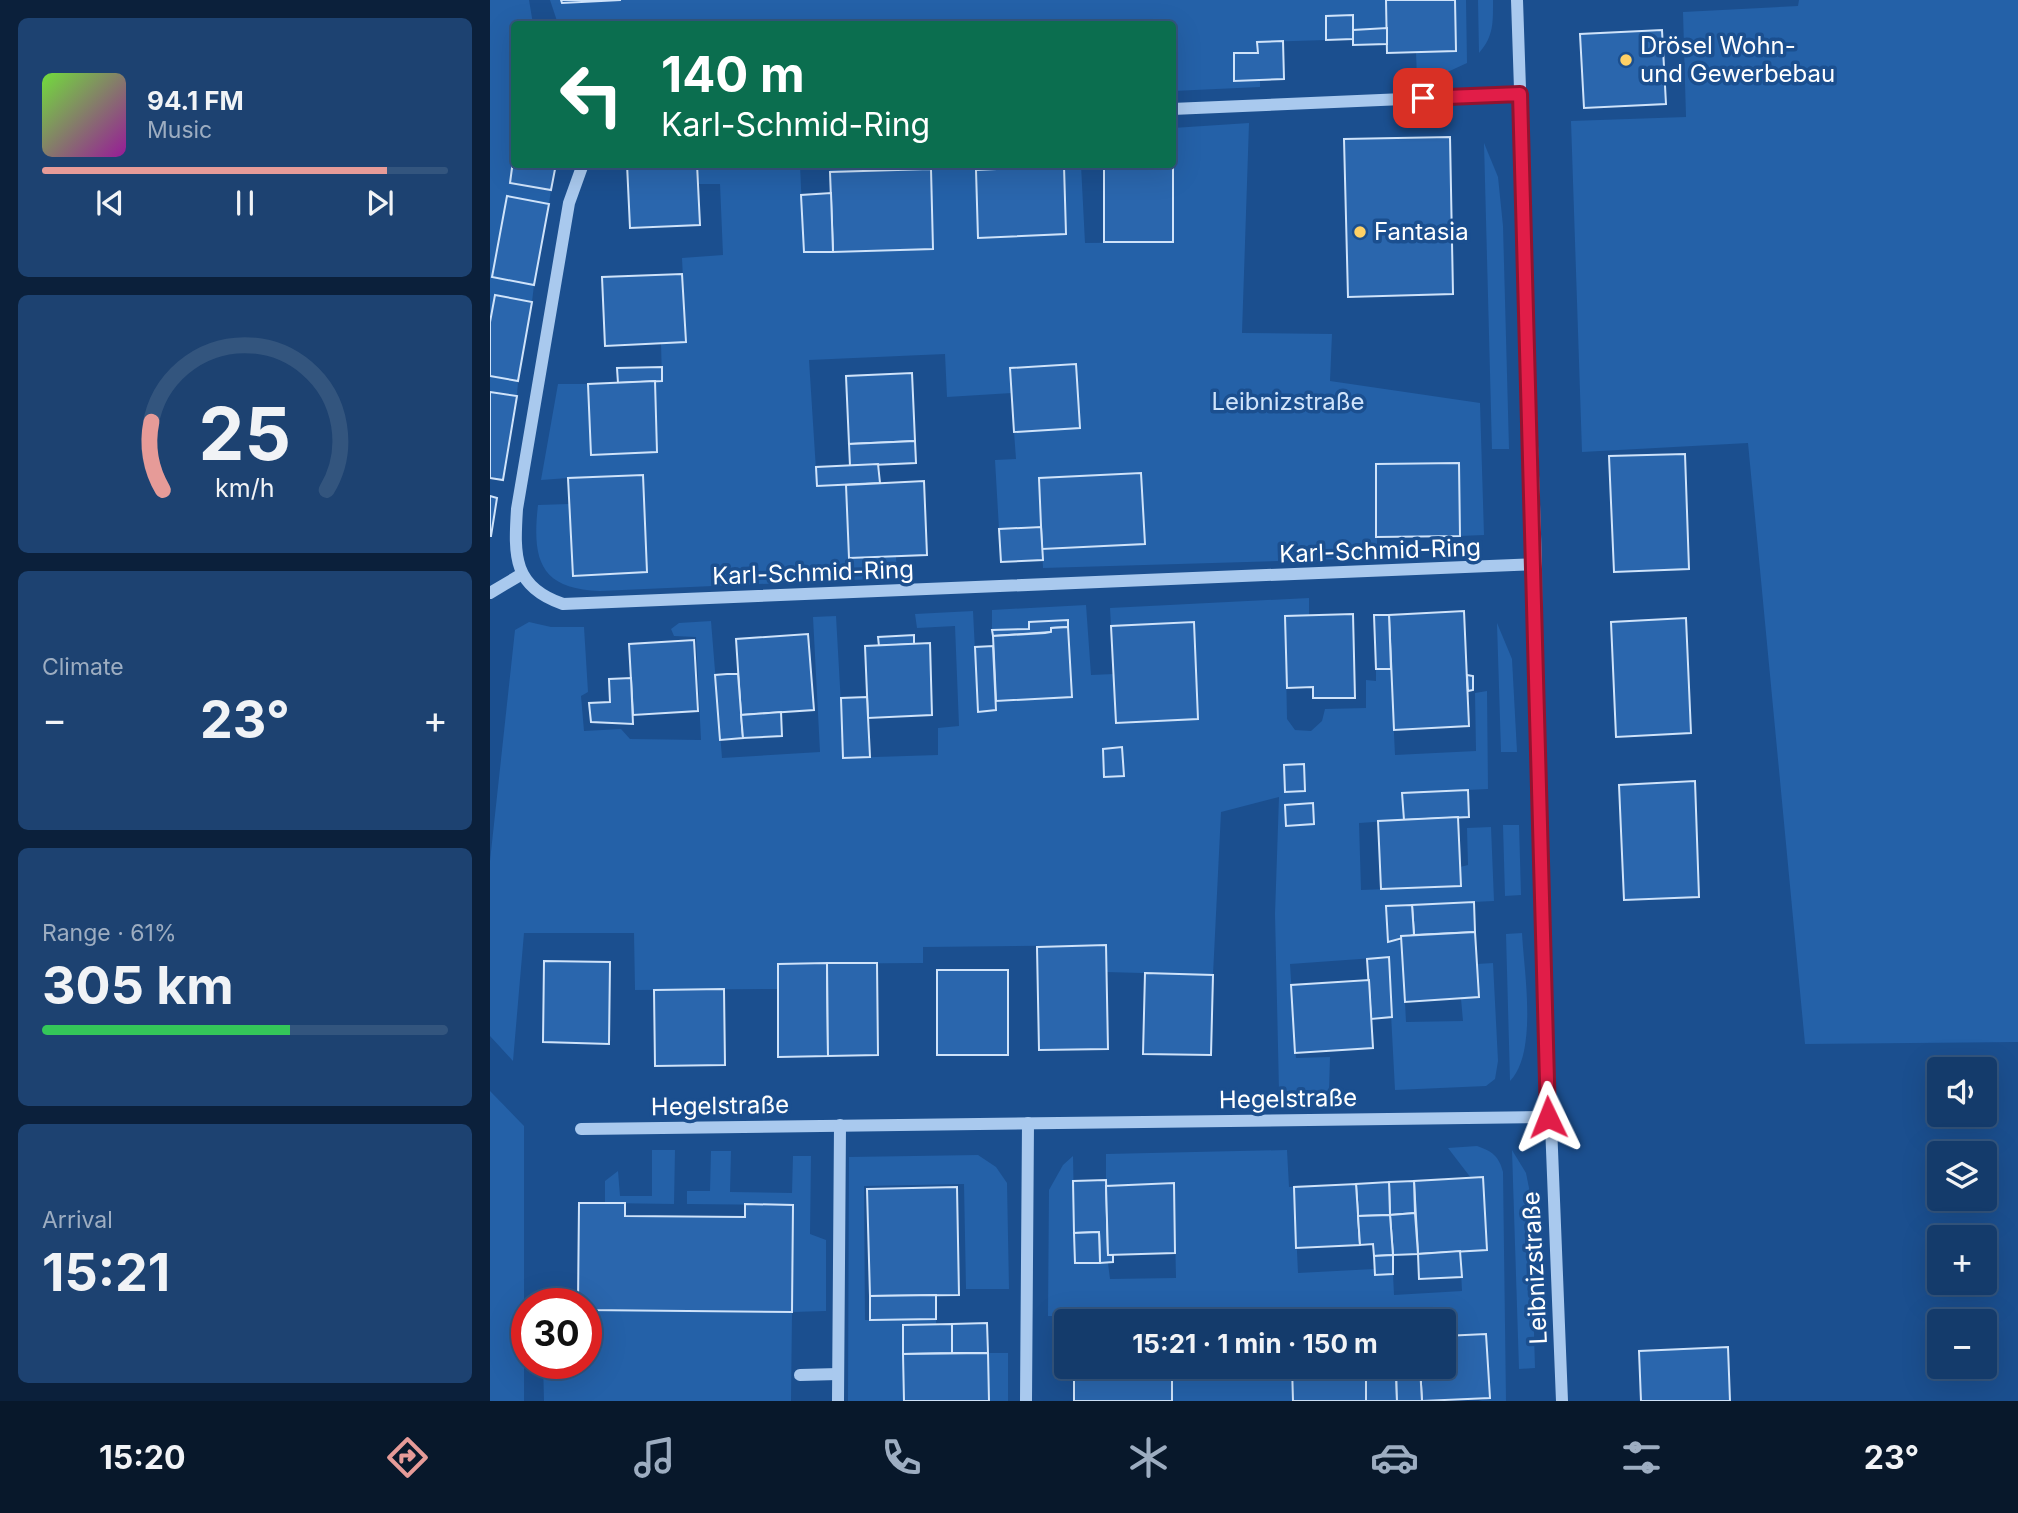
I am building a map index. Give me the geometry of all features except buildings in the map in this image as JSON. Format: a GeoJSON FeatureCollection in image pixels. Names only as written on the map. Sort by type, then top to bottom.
{"type":"FeatureCollection","features":[{"type":"Feature","properties":{"kind":"street","name":"Leibnizstraße"},"geometry":{"type":"LineString","coordinates":[[1517,0],[1536,564],[1536,774],[1548,1117],[1562,1401]]}},
{"type":"Feature","properties":{"kind":"street"},"geometry":{"type":"LineString","coordinates":[[1176,109],[1520,94]]}},
{"type":"Feature","properties":{"kind":"street"},"geometry":{"type":"LineString","coordinates":[[490,593],[522,574],[514,548],[517,509],[569,203],[582,168]]}},
{"type":"Feature","properties":{"kind":"street","name":"Karl-Schmid-Ring"},"geometry":{"type":"LineString","coordinates":[[522,574],[540,596],[564,604],[1536,564]]}},
{"type":"Feature","properties":{"kind":"street","name":"Hegelstraße"},"geometry":{"type":"LineString","coordinates":[[581,1129],[1548,1117]]}},
{"type":"Feature","properties":{"kind":"street"},"geometry":{"type":"LineString","coordinates":[[1026,1401],[1028,1123]]}},
{"type":"Feature","properties":{"kind":"street"},"geometry":{"type":"LineString","coordinates":[[838,1401],[839,1125]]}},
{"type":"Feature","properties":{"kind":"street"},"geometry":{"type":"LineString","coordinates":[[800,1375],[838,1374]]}},
{"type":"Feature","properties":{"kind":"green space"},"geometry":{"type":"Polygon","coordinates":[[[490,0],[529,0],[532,21],[511,21],[510,182],[551,190],[549,204],[507,197],[492,277],[534,285],[532,302],[495,296],[490,322],[490,0]]]}},
{"type":"Feature","properties":{"kind":"green space"},"geometry":{"type":"Polygon","coordinates":[[[550,0],[1386,0],[1387,28],[1353,30],[1352,15],[1326,16],[1326,40],[1258,42],[1258,53],[1234,54],[1234,81],[1260,80],[1260,87],[1176,91],[1176,21],[557,21],[550,0]]]}},
{"type":"Feature","properties":{"kind":"green space"},"geometry":{"type":"Polygon","coordinates":[[[1455,0],[1466,0],[1467,63],[1441,75],[1417,79],[1416,52],[1456,51],[1455,0]]]}},
{"type":"Feature","properties":{"kind":"green space"},"geometry":{"type":"Polygon","coordinates":[[[1478,0],[1493,0],[1490,35],[1479,53],[1478,0]]]}},
{"type":"Feature","properties":{"kind":"green space"},"geometry":{"type":"Polygon","coordinates":[[[1799,0],[2018,0],[2018,1042],[1805,1044],[1748,443],[1582,452],[1571,121],[1686,117],[1683,12],[1798,6],[1799,0]]]}},
{"type":"Feature","properties":{"kind":"green space"},"geometry":{"type":"Polygon","coordinates":[[[1249,123],[1242,333],[1332,334],[1330,381],[1480,403],[1484,535],[1460,536],[1459,463],[1377,464],[1377,558],[1043,568],[1042,549],[1145,544],[1141,474],[1039,478],[1041,527],[999,529],[995,460],[1016,459],[1014,432],[1080,427],[1076,364],[1012,393],[947,397],[945,354],[809,360],[817,486],[846,485],[849,558],[896,556],[897,578],[600,591],[564,584],[544,568],[537,541],[538,505],[569,504],[573,576],[647,572],[568,478],[541,480],[558,384],[588,384],[591,454],[657,452],[655,381],[662,381],[661,343],[686,342],[682,258],[723,255],[720,184],[698,184],[697,168],[800,168],[804,252],[933,248],[931,170],[830,172],[830,168],[1081,168],[1085,243],[1172,242],[1176,128],[1249,123]]]}},
{"type":"Feature","properties":{"kind":"green space"},"geometry":{"type":"Polygon","coordinates":[[[1484,143],[1498,177],[1503,226],[1509,449],[1492,449],[1484,143]]]}},
{"type":"Feature","properties":{"kind":"green space"},"geometry":{"type":"Polygon","coordinates":[[[490,376],[518,381],[517,396],[490,392],[490,376]]]}},
{"type":"Feature","properties":{"kind":"green space"},"geometry":{"type":"Polygon","coordinates":[[[1309,598],[1309,615],[1285,616],[1287,719],[1295,730],[1311,731],[1322,721],[1325,709],[1366,708],[1366,680],[1376,681],[1376,669],[1391,669],[1395,755],[1476,751],[1475,693],[1487,691],[1488,789],[1402,793],[1404,820],[1359,823],[1361,890],[1461,886],[1460,867],[1468,865],[1467,828],[1491,827],[1494,901],[1386,906],[1388,941],[1402,941],[1406,1022],[1463,1021],[1461,999],[1479,997],[1477,964],[1493,963],[1498,1061],[1495,1079],[1486,1086],[1395,1090],[1388,957],[1290,964],[1296,1058],[1330,1057],[1329,1091],[1279,1091],[1275,914],[1279,797],[1221,812],[1213,975],[1106,972],[1105,945],[923,947],[923,963],[778,964],[778,989],[635,990],[634,933],[524,933],[513,1061],[490,1036],[490,861],[515,630],[529,622],[551,627],[584,627],[588,692],[581,696],[584,731],[621,729],[630,739],[701,740],[696,637],[674,636],[671,629],[679,623],[711,621],[722,758],[820,752],[813,617],[836,616],[844,758],[938,755],[938,728],[959,726],[955,626],[917,628],[915,614],[973,611],[978,711],[996,710],[996,701],[1072,696],[1068,621],[1029,629],[992,630],[992,610],[1086,605],[1091,675],[1114,674],[1116,723],[1198,719],[1194,622],[1111,626],[1110,608],[1309,598]]]}},
{"type":"Feature","properties":{"kind":"green space"},"geometry":{"type":"Polygon","coordinates":[[[1497,623],[1512,659],[1517,752],[1501,752],[1497,623]]]}},
{"type":"Feature","properties":{"kind":"green space"},"geometry":{"type":"Polygon","coordinates":[[[1503,825],[1519,825],[1521,895],[1505,896],[1503,825]]]}},
{"type":"Feature","properties":{"kind":"green space"},"geometry":{"type":"Polygon","coordinates":[[[1522,933],[1527,1032],[1519,1068],[1510,1081],[1506,934],[1522,933]]]}},
{"type":"Feature","properties":{"kind":"green space"},"geometry":{"type":"Polygon","coordinates":[[[490,1091],[524,1126],[524,1288],[511,1288],[511,1379],[524,1379],[524,1401],[490,1401],[490,1091]]]}},
{"type":"Feature","properties":{"kind":"green space"},"geometry":{"type":"Polygon","coordinates":[[[1477,1146],[1487,1150],[1494,1155],[1503,1172],[1506,1401],[1478,1401],[1490,1398],[1486,1334],[1456,1335],[1456,1309],[1054,1309],[1054,1316],[1048,1316],[1049,1190],[1063,1165],[1073,1156],[1075,1263],[1108,1263],[1110,1279],[1176,1278],[1174,1184],[1106,1186],[1106,1154],[1287,1150],[1289,1187],[1294,1187],[1298,1273],[1374,1269],[1375,1275],[1393,1274],[1394,1295],[1462,1291],[1460,1251],[1487,1249],[1483,1178],[1471,1178],[1448,1148],[1477,1146]]]}},
{"type":"Feature","properties":{"kind":"green space"},"geometry":{"type":"Polygon","coordinates":[[[652,1150],[675,1150],[674,1204],[605,1203],[605,1181],[618,1171],[620,1196],[652,1196],[652,1150]]]}},
{"type":"Feature","properties":{"kind":"green space"},"geometry":{"type":"Polygon","coordinates":[[[1512,1150],[1526,1173],[1530,1193],[1535,1368],[1519,1369],[1512,1150]]]}},
{"type":"Feature","properties":{"kind":"green space"},"geometry":{"type":"Polygon","coordinates":[[[711,1151],[731,1151],[730,1192],[792,1193],[793,1156],[811,1156],[810,1234],[826,1240],[826,1311],[792,1312],[791,1401],[544,1401],[543,1379],[602,1379],[602,1310],[792,1311],[793,1205],[687,1204],[687,1191],[710,1191],[711,1151]]]}},
{"type":"Feature","properties":{"kind":"green space"},"geometry":{"type":"Polygon","coordinates":[[[978,1155],[996,1167],[1007,1183],[1009,1289],[966,1289],[964,1184],[864,1186],[865,1320],[936,1319],[936,1324],[903,1325],[904,1401],[848,1401],[849,1157],[978,1155]]]}},
{"type":"Feature","properties":{"kind":"green space"},"geometry":{"type":"Polygon","coordinates":[[[988,1353],[1008,1353],[1008,1401],[989,1401],[988,1353]]]}},
{"type":"Feature","properties":{"kind":"green space"},"geometry":{"type":"Polygon","coordinates":[[[1172,1379],[1292,1379],[1293,1401],[1172,1401],[1172,1379]]]}},
{"type":"Feature","properties":{"kind":"place","name":"Drösel Wohn- und Gewerbebau"},"geometry":{"type":"Point","coordinates":[1626,60]}},
{"type":"Feature","properties":{"kind":"place","name":"Fantasia"},"geometry":{"type":"Point","coordinates":[1360,232]}},
{"type":"Feature","properties":{"kind":"route"},"geometry":{"type":"LineString","coordinates":[[1423,98],[1520,94],[1536,564],[1536,774],[1548,1117]]}}]}
